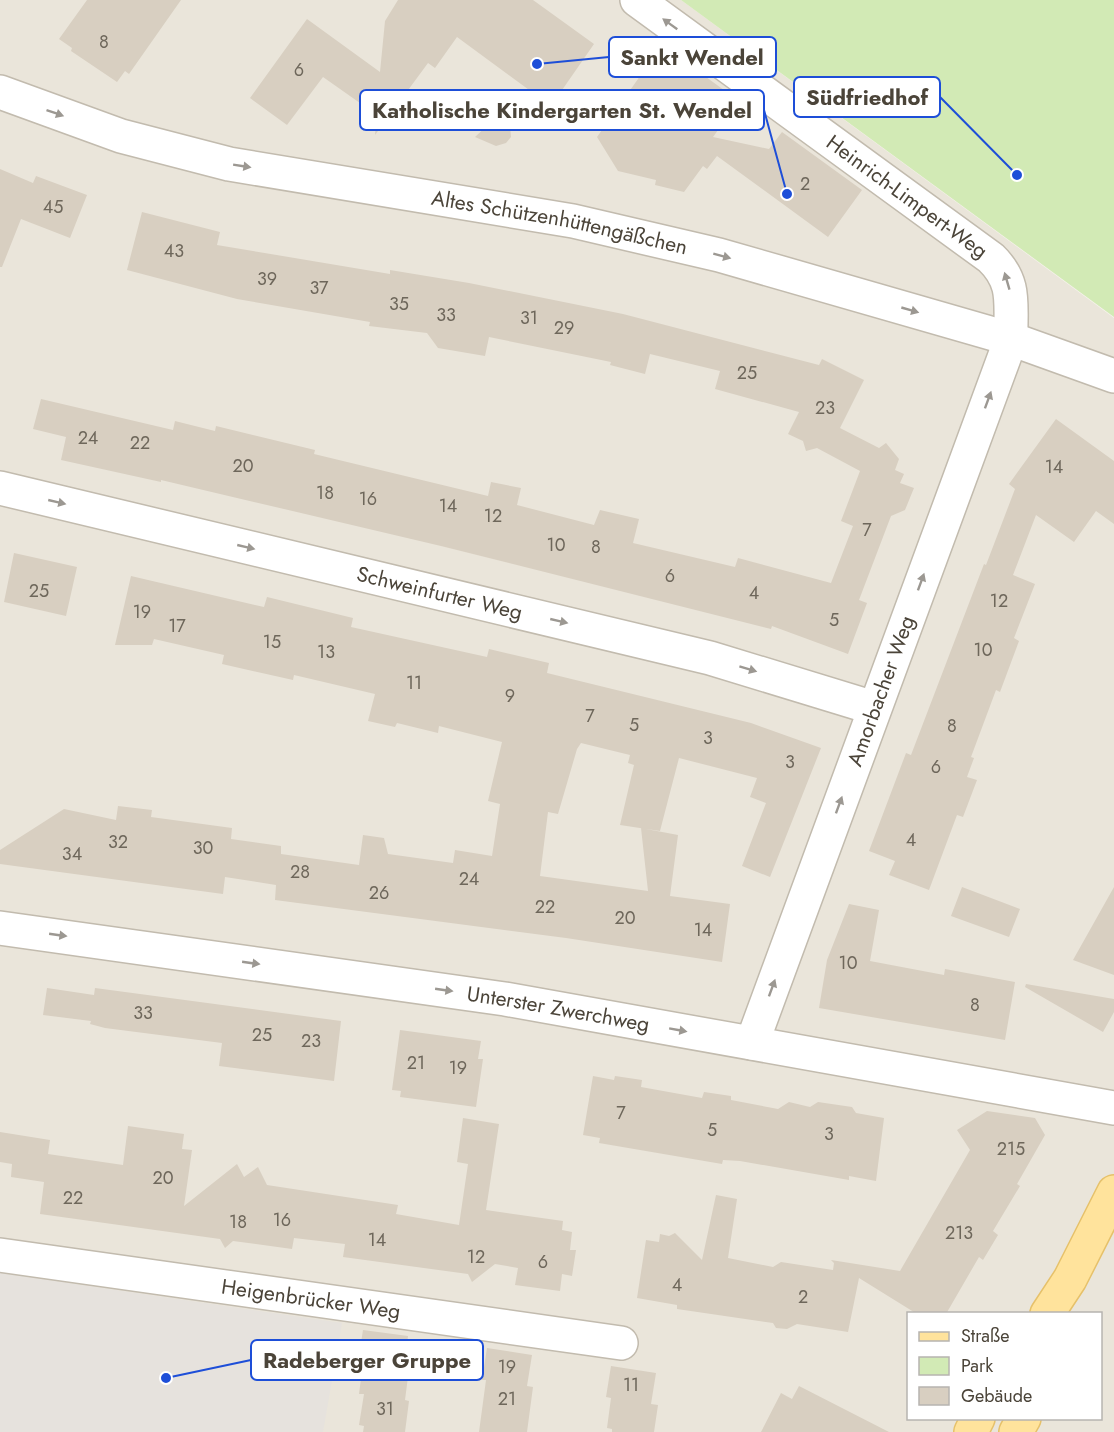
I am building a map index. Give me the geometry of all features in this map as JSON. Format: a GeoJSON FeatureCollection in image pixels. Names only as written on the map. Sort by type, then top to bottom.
{"type":"FeatureCollection","features":[{"type":"Feature","properties":{"kind":"main road"},"geometry":{"type":"LineString","coordinates":[[1048,1312],[1070,1279],[1114,1192]]}},
{"type":"Feature","properties":{"kind":"main road"},"geometry":{"type":"LineString","coordinates":[[1065,1312],[1070,1279]]}},
{"type":"Feature","properties":{"kind":"street","name":"Heinrich-Limpert-Weg"},"geometry":{"type":"LineString","coordinates":[[637,0],[991,258],[1004,270],[1009,282],[1011,339]]}},
{"type":"Feature","properties":{"kind":"street","name":"Altes Schützenhüttengäßchen"},"geometry":{"type":"LineString","coordinates":[[0,92],[121,136],[229,164],[573,221],[719,255],[1011,339],[1114,376]]}},
{"type":"Feature","properties":{"kind":"street","name":"Amorbacher Weg"},"geometry":{"type":"LineString","coordinates":[[752,1043],[1011,339]]}},
{"type":"Feature","properties":{"kind":"street","name":"Schweinfurter Weg"},"geometry":{"type":"LineString","coordinates":[[0,488],[710,658],[874,708]]}},
{"type":"Feature","properties":{"kind":"street","name":"Unterster Zwerchweg"},"geometry":{"type":"LineString","coordinates":[[0,928],[505,999],[1114,1108]]}},
{"type":"Feature","properties":{"kind":"street","name":"Heigenbrücker Weg"},"geometry":{"type":"LineString","coordinates":[[0,1255],[621,1343]]}},
{"type":"Feature","properties":{"kind":"shaded area"},"geometry":{"type":"Polygon","coordinates":[[[0,0],[681,0],[1114,318],[1114,1432],[0,1432],[0,0]]]}},
{"type":"Feature","properties":{"kind":"shaded area"},"geometry":{"type":"Polygon","coordinates":[[[0,1273],[342,1323],[323,1432],[0,1432],[0,1273]]]}},
{"type":"Feature","properties":{"kind":"green space"},"geometry":{"type":"Polygon","coordinates":[[[681,0],[1114,0],[1114,317],[726,33],[681,0]]]}},
{"type":"Feature","properties":{"kind":"building"},"geometry":{"type":"Polygon","coordinates":[[[87,0],[181,0],[129,74],[125,71],[117,82],[71,51],[72,48],[59,39],[87,0]]]}},
{"type":"Feature","properties":{"kind":"building"},"geometry":{"type":"Polygon","coordinates":[[[398,0],[533,0],[594,44],[551,106],[457,37],[435,68],[428,63],[375,135],[377,115],[323,77],[287,125],[250,98],[307,19],[380,72],[385,21],[398,0]]]}},
{"type":"Feature","properties":{"kind":"building"},"geometry":{"type":"Polygon","coordinates":[[[662,45],[739,101],[713,137],[769,149],[782,132],[862,190],[828,237],[717,156],[707,169],[703,166],[684,192],[655,185],[656,180],[618,171],[597,137],[662,45]]]}},
{"type":"Feature","properties":{"kind":"building"},"geometry":{"type":"Polygon","coordinates":[[[509,114],[511,137],[506,143],[496,146],[475,137],[491,122],[509,114]]]}},
{"type":"Feature","properties":{"kind":"building"},"geometry":{"type":"Polygon","coordinates":[[[0,169],[33,183],[36,176],[87,195],[70,238],[21,219],[2,267],[0,267],[0,169]]]}},
{"type":"Feature","properties":{"kind":"building"},"geometry":{"type":"Polygon","coordinates":[[[142,212],[220,232],[217,245],[390,274],[390,270],[469,283],[623,314],[819,365],[822,359],[864,380],[840,428],[879,448],[886,443],[899,459],[895,470],[904,474],[900,483],[914,488],[905,510],[891,516],[859,600],[867,603],[848,654],[772,626],[771,629],[441,546],[161,480],[161,482],[61,460],[66,437],[33,429],[41,399],[173,430],[175,421],[215,431],[216,426],[315,450],[314,454],[488,496],[491,482],[521,488],[517,505],[594,525],[600,510],[639,519],[633,543],[735,567],[738,558],[831,583],[853,526],[841,521],[860,471],[817,448],[806,451],[803,441],[788,434],[799,412],[715,389],[720,371],[650,354],[645,374],[610,365],[611,362],[489,337],[485,356],[438,348],[427,333],[369,326],[370,322],[237,299],[127,270],[142,212]]]}},
{"type":"Feature","properties":{"kind":"building"},"geometry":{"type":"Polygon","coordinates":[[[1056,419],[1114,461],[1114,524],[1096,511],[1074,542],[1036,515],[1013,575],[1035,584],[1014,638],[1019,641],[1000,692],[996,690],[971,757],[974,758],[967,777],[977,780],[963,817],[957,815],[929,890],[889,875],[895,861],[869,851],[906,753],[911,755],[1015,489],[1009,484],[1056,419]]]}},
{"type":"Feature","properties":{"kind":"building"},"geometry":{"type":"Polygon","coordinates":[[[14,553],[77,567],[66,616],[4,602],[14,553]]]}},
{"type":"Feature","properties":{"kind":"building"},"geometry":{"type":"Polygon","coordinates":[[[131,576],[264,607],[267,597],[353,618],[351,627],[487,657],[489,649],[549,663],[547,673],[751,723],[821,748],[770,877],[742,866],[766,803],[750,797],[757,778],[679,758],[660,831],[645,829],[678,835],[670,896],[730,904],[722,962],[566,938],[275,900],[276,885],[225,877],[223,894],[0,864],[0,850],[64,809],[116,820],[118,806],[152,810],[151,817],[232,828],[231,839],[281,846],[281,854],[359,865],[363,835],[384,838],[388,854],[453,863],[455,850],[492,856],[500,804],[488,801],[502,742],[439,726],[438,733],[397,723],[395,727],[368,721],[375,694],[294,675],[293,680],[222,664],[224,655],[154,639],[152,645],[115,645],[131,576]],[[581,743],[577,749],[558,814],[548,812],[540,876],[648,891],[641,828],[620,825],[634,765],[628,763],[630,755],[581,743]]]}},
{"type":"Feature","properties":{"kind":"building"},"geometry":{"type":"Polygon","coordinates":[[[962,887],[1020,909],[1009,937],[951,916],[962,887]]]}},
{"type":"Feature","properties":{"kind":"building"},"geometry":{"type":"Polygon","coordinates":[[[1114,887],[1114,975],[1073,960],[1114,887]]]}},
{"type":"Feature","properties":{"kind":"building"},"geometry":{"type":"Polygon","coordinates":[[[849,904],[879,910],[870,961],[944,975],[945,969],[1015,982],[1005,1040],[819,1008],[827,960],[849,904]]]}},
{"type":"Feature","properties":{"kind":"building"},"geometry":{"type":"Polygon","coordinates":[[[1026,984],[1114,999],[1114,1012],[1103,1032],[1025,987],[1026,984]]]}},
{"type":"Feature","properties":{"kind":"building"},"geometry":{"type":"Polygon","coordinates":[[[47,988],[94,995],[95,988],[341,1021],[334,1081],[219,1066],[222,1043],[105,1028],[90,1024],[91,1021],[43,1015],[47,988]]]}},
{"type":"Feature","properties":{"kind":"building"},"geometry":{"type":"Polygon","coordinates":[[[400,1030],[481,1041],[478,1059],[483,1059],[476,1107],[400,1097],[401,1091],[392,1090],[400,1030]]]}},
{"type":"Feature","properties":{"kind":"building"},"geometry":{"type":"Polygon","coordinates":[[[593,1076],[614,1080],[615,1076],[642,1080],[641,1087],[702,1098],[704,1092],[731,1096],[731,1100],[778,1109],[789,1102],[810,1107],[818,1102],[852,1107],[856,1113],[884,1118],[876,1181],[849,1176],[849,1180],[740,1161],[723,1160],[722,1164],[599,1143],[600,1138],[583,1135],[593,1076]]]}},
{"type":"Feature","properties":{"kind":"building"},"geometry":{"type":"Polygon","coordinates":[[[987,1111],[1035,1118],[1045,1135],[1017,1184],[1020,1186],[993,1231],[998,1235],[983,1260],[979,1257],[947,1312],[914,1312],[859,1278],[848,1332],[797,1324],[787,1329],[776,1328],[773,1323],[677,1309],[677,1305],[637,1298],[646,1240],[659,1242],[660,1234],[669,1236],[675,1233],[702,1260],[716,1195],[737,1199],[728,1258],[773,1267],[781,1262],[833,1270],[834,1263],[831,1260],[900,1271],[970,1150],[957,1130],[987,1111]]]}},
{"type":"Feature","properties":{"kind":"building"},"geometry":{"type":"Polygon","coordinates":[[[463,1118],[499,1124],[486,1210],[563,1221],[562,1230],[572,1232],[570,1250],[576,1250],[572,1276],[562,1274],[560,1291],[515,1285],[518,1268],[495,1264],[472,1282],[468,1274],[343,1257],[345,1244],[294,1238],[292,1249],[233,1241],[225,1248],[220,1239],[40,1214],[44,1182],[11,1177],[12,1164],[0,1162],[0,1132],[50,1140],[48,1154],[123,1165],[128,1126],[184,1134],[182,1149],[192,1150],[184,1206],[237,1164],[244,1177],[258,1167],[267,1185],[398,1205],[396,1214],[459,1225],[468,1164],[457,1162],[463,1118]]]}},
{"type":"Feature","properties":{"kind":"building"},"geometry":{"type":"Polygon","coordinates":[[[363,1330],[408,1336],[404,1369],[409,1369],[405,1400],[409,1401],[405,1432],[363,1432],[364,1426],[359,1425],[364,1394],[359,1394],[363,1363],[358,1362],[363,1330]]]}},
{"type":"Feature","properties":{"kind":"building"},"geometry":{"type":"Polygon","coordinates":[[[487,1348],[532,1355],[527,1386],[533,1387],[527,1432],[479,1432],[486,1380],[482,1380],[487,1348]]]}},
{"type":"Feature","properties":{"kind":"building"},"geometry":{"type":"Polygon","coordinates":[[[611,1366],[656,1373],[651,1404],[658,1405],[654,1432],[612,1432],[612,1429],[607,1428],[611,1398],[606,1397],[611,1366]]]}},
{"type":"Feature","properties":{"kind":"building"},"geometry":{"type":"Polygon","coordinates":[[[799,1386],[889,1432],[761,1432],[781,1393],[792,1399],[799,1386]]]}},
{"type":"Feature","properties":{"kind":"place","name":"Sankt Wendel"},"geometry":{"type":"Point","coordinates":[537,64]}},
{"type":"Feature","properties":{"kind":"place","name":"Südfriedhof"},"geometry":{"type":"Point","coordinates":[1017,175]}},
{"type":"Feature","properties":{"kind":"place","name":"Katholische Kindergarten St. Wendel"},"geometry":{"type":"Point","coordinates":[787,194]}},
{"type":"Feature","properties":{"kind":"place","name":"Radeberger Gruppe"},"geometry":{"type":"Point","coordinates":[166,1378]}}]}
